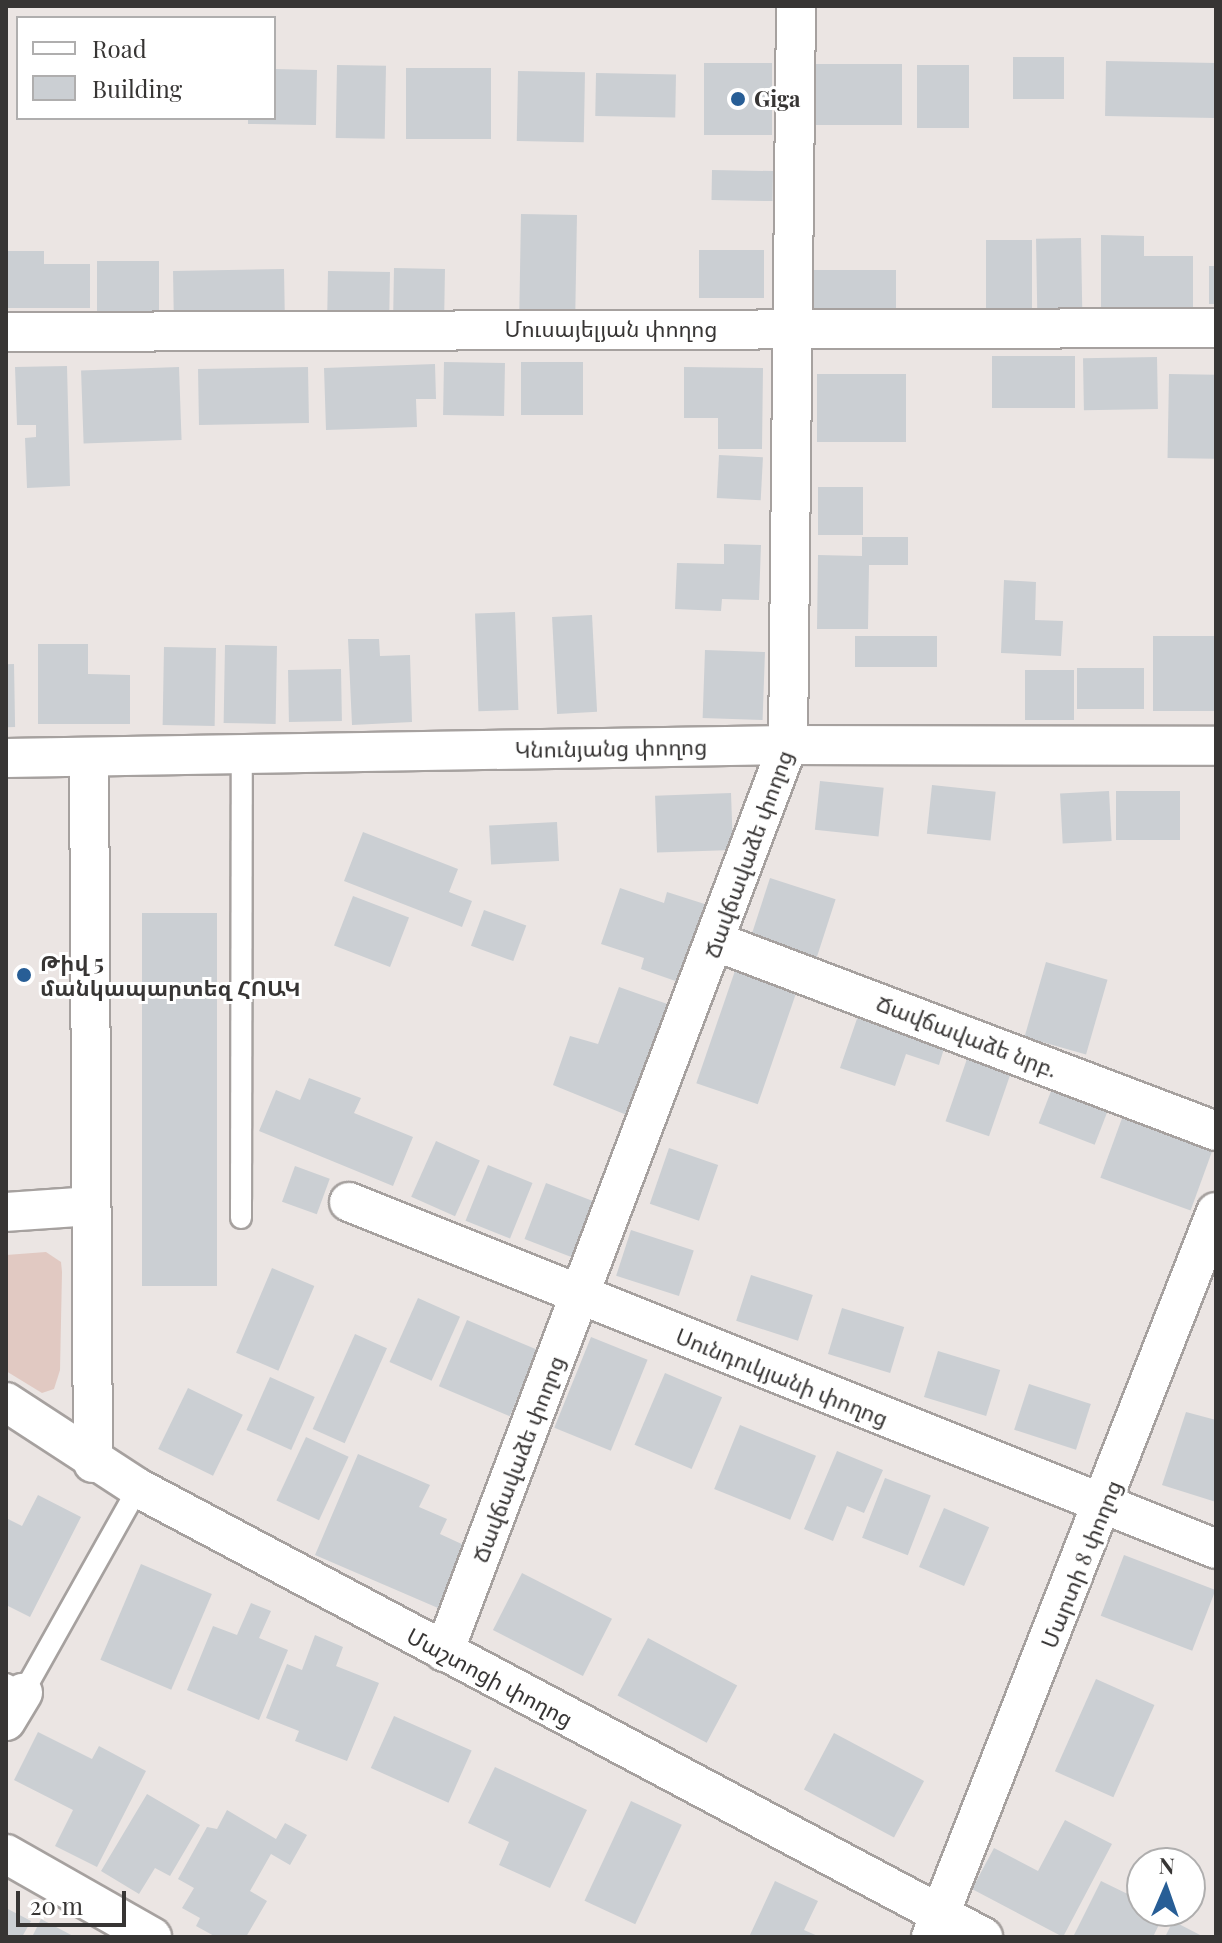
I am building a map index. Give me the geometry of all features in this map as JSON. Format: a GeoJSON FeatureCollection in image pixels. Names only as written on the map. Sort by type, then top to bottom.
{"type":"FeatureCollection","features":[{"type":"Feature","properties":{"kind":"street","name":"Ճավճավաձե փողոց"},"geometry":{"type":"LineString","coordinates":[[444,1652],[717,942],[788,745],[790,329],[796,6]]}},
{"type":"Feature","properties":{"kind":"street","name":"Մուսայելյան փողոց"},"geometry":{"type":"LineString","coordinates":[[6,332],[1216,328]]}},
{"type":"Feature","properties":{"kind":"street","name":"Կնունյանց փողոց"},"geometry":{"type":"LineString","coordinates":[[6,758],[788,745],[1216,746]]}},
{"type":"Feature","properties":{"kind":"street"},"geometry":{"type":"LineString","coordinates":[[89,757],[93,1463]]}},
{"type":"Feature","properties":{"kind":"street","name":"Ճավճավաձե նրբ."},"geometry":{"type":"LineString","coordinates":[[717,942],[1216,1131]]}},
{"type":"Feature","properties":{"kind":"street","name":"Սունդուկյանի փողոց"},"geometry":{"type":"LineString","coordinates":[[349,1202],[1216,1549]]}},
{"type":"Feature","properties":{"kind":"street"},"geometry":{"type":"LineString","coordinates":[[6,1212],[91,1206]]}},
{"type":"Feature","properties":{"kind":"street","name":"Մարտի 8 փողոց"},"geometry":{"type":"LineString","coordinates":[[936,1926],[1105,1505],[1216,1212]]}},
{"type":"Feature","properties":{"kind":"street","name":"Մաշտոցի փողոց"},"geometry":{"type":"LineString","coordinates":[[6,1402],[93,1463],[444,1652],[936,1926],[983,1937]]}},
{"type":"Feature","properties":{"kind":"street"},"geometry":{"type":"LineString","coordinates":[[6,1854],[152,1937]]}},
{"type":"Feature","properties":{"kind":"lane"},"geometry":{"type":"LineString","coordinates":[[241,1218],[242,754]]}},
{"type":"Feature","properties":{"kind":"lane"},"geometry":{"type":"LineString","coordinates":[[12,1699],[138,1488]]}},
{"type":"Feature","properties":{"kind":"shaded area"},"geometry":{"type":"Polygon","coordinates":[[[46,1252],[61,1262],[60,1370],[54,1389],[42,1393],[6,1371],[6,1255],[46,1252]]]}},
{"type":"Feature","properties":{"kind":"building"},"geometry":{"type":"Polygon","coordinates":[[[1013,57],[1064,57],[1064,99],[1013,99],[1013,57]]]}},
{"type":"Feature","properties":{"kind":"building"},"geometry":{"type":"Polygon","coordinates":[[[1106,61],[1216,63],[1215,118],[1105,116],[1106,61]]]}},
{"type":"Feature","properties":{"kind":"building","name":"Giga"},"geometry":{"type":"Polygon","coordinates":[[[704,63],[772,63],[772,135],[704,135],[704,63]]]}},
{"type":"Feature","properties":{"kind":"building"},"geometry":{"type":"Polygon","coordinates":[[[806,64],[902,64],[902,125],[806,125],[806,64]]]}},
{"type":"Feature","properties":{"kind":"building"},"geometry":{"type":"Polygon","coordinates":[[[337,65],[386,66],[385,139],[336,138],[337,65]]]}},
{"type":"Feature","properties":{"kind":"building"},"geometry":{"type":"Polygon","coordinates":[[[917,65],[969,65],[969,128],[917,128],[917,65]]]}},
{"type":"Feature","properties":{"kind":"building"},"geometry":{"type":"Polygon","coordinates":[[[406,68],[491,68],[491,139],[406,139],[406,68]]]}},
{"type":"Feature","properties":{"kind":"building"},"geometry":{"type":"Polygon","coordinates":[[[276,69],[317,70],[316,125],[248,124],[248,120],[276,120],[276,69]]]}},
{"type":"Feature","properties":{"kind":"building"},"geometry":{"type":"Polygon","coordinates":[[[518,71],[585,72],[584,142],[517,141],[518,71]]]}},
{"type":"Feature","properties":{"kind":"building"},"geometry":{"type":"Polygon","coordinates":[[[596,73],[676,74],[675,117],[595,116],[596,73]]]}},
{"type":"Feature","properties":{"kind":"building"},"geometry":{"type":"Polygon","coordinates":[[[712,170],[773,171],[772,201],[711,200],[712,170]]]}},
{"type":"Feature","properties":{"kind":"building"},"geometry":{"type":"Polygon","coordinates":[[[521,214],[577,215],[575,312],[519,311],[521,214]]]}},
{"type":"Feature","properties":{"kind":"building"},"geometry":{"type":"Polygon","coordinates":[[[1101,235],[1144,236],[1144,256],[1193,256],[1193,310],[1101,309],[1101,235]]]}},
{"type":"Feature","properties":{"kind":"building"},"geometry":{"type":"Polygon","coordinates":[[[1081,238],[1082,311],[1037,312],[1036,239],[1081,238]]]}},
{"type":"Feature","properties":{"kind":"building"},"geometry":{"type":"Polygon","coordinates":[[[986,240],[1032,240],[1032,313],[986,313],[986,240]]]}},
{"type":"Feature","properties":{"kind":"building"},"geometry":{"type":"Polygon","coordinates":[[[699,250],[764,250],[764,298],[699,298],[699,250]]]}},
{"type":"Feature","properties":{"kind":"building"},"geometry":{"type":"Polygon","coordinates":[[[6,251],[44,251],[44,264],[90,264],[90,308],[6,308],[6,251]]]}},
{"type":"Feature","properties":{"kind":"building"},"geometry":{"type":"Polygon","coordinates":[[[97,261],[159,261],[159,314],[97,314],[97,261]]]}},
{"type":"Feature","properties":{"kind":"building"},"geometry":{"type":"Polygon","coordinates":[[[1209,266],[1216,266],[1216,304],[1209,304],[1209,266]]]}},
{"type":"Feature","properties":{"kind":"building"},"geometry":{"type":"Polygon","coordinates":[[[394,268],[445,269],[444,321],[393,320],[394,268]]]}},
{"type":"Feature","properties":{"kind":"building"},"geometry":{"type":"Polygon","coordinates":[[[284,269],[285,319],[174,321],[173,271],[284,269]]]}},
{"type":"Feature","properties":{"kind":"building"},"geometry":{"type":"Polygon","coordinates":[[[814,270],[896,270],[896,314],[814,314],[814,270]]]}},
{"type":"Feature","properties":{"kind":"building"},"geometry":{"type":"Polygon","coordinates":[[[328,271],[390,272],[389,325],[327,324],[328,271]]]}},
{"type":"Feature","properties":{"kind":"building"},"geometry":{"type":"Polygon","coordinates":[[[992,356],[1075,356],[1075,408],[992,408],[992,356]]]}},
{"type":"Feature","properties":{"kind":"building"},"geometry":{"type":"Polygon","coordinates":[[[1157,357],[1158,409],[1084,410],[1083,358],[1157,357]]]}},
{"type":"Feature","properties":{"kind":"building"},"geometry":{"type":"Polygon","coordinates":[[[444,362],[505,363],[504,416],[443,415],[444,362]]]}},
{"type":"Feature","properties":{"kind":"building"},"geometry":{"type":"Polygon","coordinates":[[[521,362],[583,362],[583,415],[521,415],[521,362]]]}},
{"type":"Feature","properties":{"kind":"building"},"geometry":{"type":"Polygon","coordinates":[[[435,364],[436,399],[416,399],[417,427],[326,430],[324,368],[435,364]]]}},
{"type":"Feature","properties":{"kind":"building"},"geometry":{"type":"Polygon","coordinates":[[[67,366],[70,486],[27,488],[25,438],[36,437],[36,425],[17,425],[15,367],[67,366]]]}},
{"type":"Feature","properties":{"kind":"building"},"geometry":{"type":"Polygon","coordinates":[[[179,367],[182,440],[84,443],[81,370],[179,367]]]}},
{"type":"Feature","properties":{"kind":"building"},"geometry":{"type":"Polygon","coordinates":[[[308,367],[309,423],[199,425],[198,369],[308,367]]]}},
{"type":"Feature","properties":{"kind":"building"},"geometry":{"type":"Polygon","coordinates":[[[684,367],[763,368],[762,449],[718,449],[718,418],[684,418],[684,367]]]}},
{"type":"Feature","properties":{"kind":"building"},"geometry":{"type":"Polygon","coordinates":[[[817,374],[906,374],[906,442],[817,442],[817,374]]]}},
{"type":"Feature","properties":{"kind":"building"},"geometry":{"type":"Polygon","coordinates":[[[1169,374],[1216,375],[1215,459],[1168,458],[1169,374]]]}},
{"type":"Feature","properties":{"kind":"building"},"geometry":{"type":"Polygon","coordinates":[[[719,455],[763,457],[761,500],[717,498],[719,455]]]}},
{"type":"Feature","properties":{"kind":"building"},"geometry":{"type":"Polygon","coordinates":[[[818,487],[863,487],[863,535],[818,535],[818,487]]]}},
{"type":"Feature","properties":{"kind":"building"},"geometry":{"type":"Polygon","coordinates":[[[862,537],[908,537],[908,565],[869,565],[868,629],[817,629],[818,555],[862,556],[862,537]]]}},
{"type":"Feature","properties":{"kind":"building"},"geometry":{"type":"Polygon","coordinates":[[[724,544],[761,545],[759,600],[722,599],[721,611],[675,609],[677,563],[724,564],[724,544]]]}},
{"type":"Feature","properties":{"kind":"building"},"geometry":{"type":"Polygon","coordinates":[[[1004,580],[1036,582],[1035,620],[1063,621],[1061,656],[1001,653],[1004,580]]]}},
{"type":"Feature","properties":{"kind":"building"},"geometry":{"type":"Polygon","coordinates":[[[515,612],[518,710],[478,711],[475,613],[515,612]]]}},
{"type":"Feature","properties":{"kind":"building"},"geometry":{"type":"Polygon","coordinates":[[[592,615],[597,712],[557,714],[552,617],[592,615]]]}},
{"type":"Feature","properties":{"kind":"building"},"geometry":{"type":"Polygon","coordinates":[[[855,636],[937,636],[937,667],[855,667],[855,636]]]}},
{"type":"Feature","properties":{"kind":"building"},"geometry":{"type":"Polygon","coordinates":[[[1153,636],[1216,636],[1216,711],[1153,711],[1153,636]]]}},
{"type":"Feature","properties":{"kind":"building"},"geometry":{"type":"Polygon","coordinates":[[[348,639],[379,639],[380,656],[410,655],[412,722],[352,725],[348,639]]]}},
{"type":"Feature","properties":{"kind":"building"},"geometry":{"type":"Polygon","coordinates":[[[38,644],[88,644],[88,674],[130,675],[130,724],[38,724],[38,644]]]}},
{"type":"Feature","properties":{"kind":"building"},"geometry":{"type":"Polygon","coordinates":[[[225,645],[277,646],[276,724],[224,723],[225,645]]]}},
{"type":"Feature","properties":{"kind":"building"},"geometry":{"type":"Polygon","coordinates":[[[164,647],[216,648],[215,726],[163,725],[164,647]]]}},
{"type":"Feature","properties":{"kind":"building"},"geometry":{"type":"Polygon","coordinates":[[[705,650],[765,652],[763,720],[703,718],[705,650]]]}},
{"type":"Feature","properties":{"kind":"building"},"geometry":{"type":"Polygon","coordinates":[[[6,664],[14,664],[15,727],[7,727],[6,664]]]}},
{"type":"Feature","properties":{"kind":"building"},"geometry":{"type":"Polygon","coordinates":[[[1077,668],[1144,668],[1144,709],[1077,709],[1077,668]]]}},
{"type":"Feature","properties":{"kind":"building"},"geometry":{"type":"Polygon","coordinates":[[[341,669],[342,721],[289,722],[288,670],[341,669]]]}},
{"type":"Feature","properties":{"kind":"building"},"geometry":{"type":"Polygon","coordinates":[[[1025,670],[1074,670],[1074,720],[1025,720],[1025,670]]]}},
{"type":"Feature","properties":{"kind":"building"},"geometry":{"type":"Polygon","coordinates":[[[820,781],[884,788],[879,836],[815,830],[820,781]]]}},
{"type":"Feature","properties":{"kind":"building"},"geometry":{"type":"Polygon","coordinates":[[[932,785],[996,792],[991,840],[927,834],[932,785]]]}},
{"type":"Feature","properties":{"kind":"building"},"geometry":{"type":"Polygon","coordinates":[[[1109,791],[1112,841],[1063,843],[1060,794],[1109,791]]]}},
{"type":"Feature","properties":{"kind":"building"},"geometry":{"type":"Polygon","coordinates":[[[1116,791],[1180,791],[1180,840],[1116,840],[1116,791]]]}},
{"type":"Feature","properties":{"kind":"building"},"geometry":{"type":"Polygon","coordinates":[[[731,793],[733,850],[657,853],[655,796],[731,793]]]}},
{"type":"Feature","properties":{"kind":"building"},"geometry":{"type":"Polygon","coordinates":[[[557,822],[559,861],[491,865],[489,826],[557,822]]]}},
{"type":"Feature","properties":{"kind":"building"},"geometry":{"type":"Polygon","coordinates":[[[363,832],[458,869],[449,892],[472,901],[462,927],[344,881],[363,832]]]}},
{"type":"Feature","properties":{"kind":"building"},"geometry":{"type":"Polygon","coordinates":[[[770,878],[836,899],[816,958],[751,937],[770,878]]]}},
{"type":"Feature","properties":{"kind":"building"},"geometry":{"type":"Polygon","coordinates":[[[620,888],[664,903],[667,892],[714,907],[687,985],[641,969],[644,958],[601,944],[620,888]]]}},
{"type":"Feature","properties":{"kind":"building"},"geometry":{"type":"Polygon","coordinates":[[[353,896],[409,918],[390,967],[334,945],[353,896]]]}},
{"type":"Feature","properties":{"kind":"building"},"geometry":{"type":"Polygon","coordinates":[[[484,910],[526,925],[513,961],[471,946],[484,910]]]}},
{"type":"Feature","properties":{"kind":"building"},"geometry":{"type":"Polygon","coordinates":[[[142,913],[217,913],[217,1286],[142,1286],[142,913]]]}},
{"type":"Feature","properties":{"kind":"building"},"geometry":{"type":"Polygon","coordinates":[[[1046,962],[1108,980],[1086,1055],[1025,1037],[1046,962]]]}},
{"type":"Feature","properties":{"kind":"building"},"geometry":{"type":"Polygon","coordinates":[[[737,965],[798,986],[758,1104],[696,1083],[737,965]]]}},
{"type":"Feature","properties":{"kind":"building"},"geometry":{"type":"Polygon","coordinates":[[[619,987],[673,1006],[634,1118],[553,1085],[570,1036],[598,1044],[619,987]]]}},
{"type":"Feature","properties":{"kind":"building"},"geometry":{"type":"Polygon","coordinates":[[[859,1013],[946,1042],[939,1065],[906,1054],[895,1086],[840,1068],[859,1013]]]}},
{"type":"Feature","properties":{"kind":"building"},"geometry":{"type":"Polygon","coordinates":[[[968,1056],[1011,1071],[989,1136],[946,1121],[968,1056]]]}},
{"type":"Feature","properties":{"kind":"building"},"geometry":{"type":"Polygon","coordinates":[[[309,1078],[361,1098],[354,1113],[413,1137],[393,1186],[259,1131],[276,1090],[300,1100],[309,1078]]]}},
{"type":"Feature","properties":{"kind":"building"},"geometry":{"type":"Polygon","coordinates":[[[1053,1086],[1109,1108],[1095,1145],[1039,1123],[1053,1086]]]}},
{"type":"Feature","properties":{"kind":"building"},"geometry":{"type":"Polygon","coordinates":[[[1125,1110],[1215,1143],[1191,1210],[1100,1178],[1125,1110]]]}},
{"type":"Feature","properties":{"kind":"building"},"geometry":{"type":"Polygon","coordinates":[[[436,1141],[480,1161],[455,1216],[411,1197],[436,1141]]]}},
{"type":"Feature","properties":{"kind":"building"},"geometry":{"type":"Polygon","coordinates":[[[669,1148],[718,1165],[699,1221],[650,1204],[669,1148]]]}},
{"type":"Feature","properties":{"kind":"building"},"geometry":{"type":"Polygon","coordinates":[[[488,1165],[533,1183],[510,1239],[466,1221],[488,1165]]]}},
{"type":"Feature","properties":{"kind":"building"},"geometry":{"type":"Polygon","coordinates":[[[295,1166],[330,1179],[317,1214],[282,1202],[295,1166]]]}},
{"type":"Feature","properties":{"kind":"building"},"geometry":{"type":"Polygon","coordinates":[[[546,1183],[597,1203],[576,1259],[524,1239],[546,1183]]]}},
{"type":"Feature","properties":{"kind":"building"},"geometry":{"type":"Polygon","coordinates":[[[631,1230],[694,1250],[679,1296],[616,1276],[631,1230]]]}},
{"type":"Feature","properties":{"kind":"building"},"geometry":{"type":"Polygon","coordinates":[[[272,1268],[314,1286],[278,1371],[236,1353],[272,1268]]]}},
{"type":"Feature","properties":{"kind":"building"},"geometry":{"type":"Polygon","coordinates":[[[751,1275],[813,1295],[798,1341],[736,1321],[751,1275]]]}},
{"type":"Feature","properties":{"kind":"building"},"geometry":{"type":"Polygon","coordinates":[[[418,1298],[460,1317],[432,1381],[390,1362],[418,1298]]]}},
{"type":"Feature","properties":{"kind":"building"},"geometry":{"type":"Polygon","coordinates":[[[842,1308],[904,1327],[890,1373],[828,1354],[842,1308]]]}},
{"type":"Feature","properties":{"kind":"building"},"geometry":{"type":"Polygon","coordinates":[[[467,1320],[538,1350],[510,1416],[439,1386],[467,1320]]]}},
{"type":"Feature","properties":{"kind":"building"},"geometry":{"type":"Polygon","coordinates":[[[355,1334],[387,1348],[345,1443],[313,1429],[355,1334]]]}},
{"type":"Feature","properties":{"kind":"building"},"geometry":{"type":"Polygon","coordinates":[[[591,1337],[648,1360],[611,1451],[554,1428],[591,1337]]]}},
{"type":"Feature","properties":{"kind":"building"},"geometry":{"type":"Polygon","coordinates":[[[938,1351],[1000,1370],[986,1416],[924,1397],[938,1351]]]}},
{"type":"Feature","properties":{"kind":"building"},"geometry":{"type":"Polygon","coordinates":[[[665,1373],[722,1397],[692,1469],[635,1445],[665,1373]]]}},
{"type":"Feature","properties":{"kind":"building"},"geometry":{"type":"Polygon","coordinates":[[[270,1377],[315,1397],[291,1450],[246,1430],[270,1377]]]}},
{"type":"Feature","properties":{"kind":"building"},"geometry":{"type":"Polygon","coordinates":[[[1029,1384],[1091,1404],[1076,1450],[1014,1430],[1029,1384]]]}},
{"type":"Feature","properties":{"kind":"building"},"geometry":{"type":"Polygon","coordinates":[[[188,1388],[243,1415],[213,1476],[158,1449],[188,1388]]]}},
{"type":"Feature","properties":{"kind":"building"},"geometry":{"type":"Polygon","coordinates":[[[1186,1412],[1216,1420],[1216,1502],[1162,1485],[1186,1412]]]}},
{"type":"Feature","properties":{"kind":"building"},"geometry":{"type":"Polygon","coordinates":[[[740,1425],[816,1456],[790,1520],[714,1489],[740,1425]]]}},
{"type":"Feature","properties":{"kind":"building"},"geometry":{"type":"Polygon","coordinates":[[[306,1437],[349,1457],[319,1520],[276,1500],[306,1437]]]}},
{"type":"Feature","properties":{"kind":"building"},"geometry":{"type":"Polygon","coordinates":[[[837,1451],[883,1470],[864,1513],[847,1506],[833,1541],[804,1529],[837,1451]]]}},
{"type":"Feature","properties":{"kind":"building"},"geometry":{"type":"Polygon","coordinates":[[[358,1454],[430,1485],[419,1507],[447,1519],[440,1534],[466,1546],[438,1608],[315,1555],[358,1454]]]}},
{"type":"Feature","properties":{"kind":"building"},"geometry":{"type":"Polygon","coordinates":[[[885,1478],[931,1496],[908,1555],[862,1538],[885,1478]]]}},
{"type":"Feature","properties":{"kind":"building"},"geometry":{"type":"Polygon","coordinates":[[[38,1495],[81,1517],[30,1617],[6,1605],[6,1518],[22,1526],[38,1495]]]}},
{"type":"Feature","properties":{"kind":"building"},"geometry":{"type":"Polygon","coordinates":[[[944,1508],[989,1527],[964,1586],[919,1567],[944,1508]]]}},
{"type":"Feature","properties":{"kind":"building"},"geometry":{"type":"Polygon","coordinates":[[[1124,1555],[1215,1590],[1192,1651],[1101,1616],[1124,1555]]]}},
{"type":"Feature","properties":{"kind":"building"},"geometry":{"type":"Polygon","coordinates":[[[141,1564],[212,1594],[171,1690],[100,1660],[141,1564]]]}},
{"type":"Feature","properties":{"kind":"building"},"geometry":{"type":"Polygon","coordinates":[[[522,1573],[612,1619],[583,1676],[493,1630],[522,1573]]]}},
{"type":"Feature","properties":{"kind":"building"},"geometry":{"type":"Polygon","coordinates":[[[251,1603],[271,1611],[259,1638],[288,1650],[259,1720],[187,1690],[213,1626],[237,1635],[251,1603]]]}},
{"type":"Feature","properties":{"kind":"building"},"geometry":{"type":"Polygon","coordinates":[[[315,1635],[343,1647],[336,1666],[379,1683],[347,1761],[295,1741],[299,1731],[266,1718],[287,1664],[302,1670],[315,1635]]]}},
{"type":"Feature","properties":{"kind":"building"},"geometry":{"type":"Polygon","coordinates":[[[648,1638],[737,1685],[707,1743],[617,1695],[648,1638]]]}},
{"type":"Feature","properties":{"kind":"building"},"geometry":{"type":"Polygon","coordinates":[[[1096,1679],[1154,1705],[1113,1797],[1055,1771],[1096,1679]]]}},
{"type":"Feature","properties":{"kind":"building"},"geometry":{"type":"Polygon","coordinates":[[[394,1716],[472,1751],[448,1803],[371,1768],[394,1716]]]}},
{"type":"Feature","properties":{"kind":"building"},"geometry":{"type":"Polygon","coordinates":[[[38,1732],[92,1759],[99,1746],[146,1771],[97,1867],[55,1846],[73,1810],[14,1780],[38,1732]]]}},
{"type":"Feature","properties":{"kind":"building"},"geometry":{"type":"Polygon","coordinates":[[[834,1733],[924,1781],[894,1837],[804,1790],[834,1733]]]}},
{"type":"Feature","properties":{"kind":"building"},"geometry":{"type":"Polygon","coordinates":[[[495,1767],[587,1810],[550,1888],[499,1865],[509,1842],[468,1823],[495,1767]]]}},
{"type":"Feature","properties":{"kind":"building"},"geometry":{"type":"Polygon","coordinates":[[[147,1794],[200,1825],[170,1876],[155,1868],[139,1894],[101,1871],[147,1794]]]}},
{"type":"Feature","properties":{"kind":"building"},"geometry":{"type":"Polygon","coordinates":[[[631,1801],[682,1825],[635,1924],[585,1901],[631,1801]]]}},
{"type":"Feature","properties":{"kind":"building"},"geometry":{"type":"Polygon","coordinates":[[[227,1810],[276,1839],[285,1823],[307,1835],[290,1865],[271,1854],[250,1891],[267,1901],[246,1937],[216,1937],[196,1926],[200,1918],[182,1908],[194,1888],[178,1879],[207,1827],[217,1829],[227,1810]]]}},
{"type":"Feature","properties":{"kind":"building"},"geometry":{"type":"Polygon","coordinates":[[[1065,1820],[1112,1844],[1063,1937],[972,1889],[994,1848],[1038,1871],[1065,1820]]]}},
{"type":"Feature","properties":{"kind":"building"},"geometry":{"type":"Polygon","coordinates":[[[775,1881],[818,1901],[804,1930],[820,1937],[749,1937],[775,1881]]]}},
{"type":"Feature","properties":{"kind":"building"},"geometry":{"type":"Polygon","coordinates":[[[1101,1881],[1126,1893],[1126,1927],[1158,1927],[1153,1937],[1073,1937],[1101,1881]]]}},
{"type":"Feature","properties":{"kind":"building"},"geometry":{"type":"Polygon","coordinates":[[[6,1908],[31,1921],[22,1937],[6,1937],[6,1908]]]}},
{"type":"Feature","properties":{"kind":"building"},"geometry":{"type":"Polygon","coordinates":[[[41,1919],[75,1937],[32,1937],[41,1919]]]}},
{"type":"Feature","properties":{"kind":"building"},"geometry":{"type":"Polygon","coordinates":[[[1170,1927],[1185,1927],[1204,1937],[1165,1937],[1170,1927]]]}},
{"type":"Feature","properties":{"kind":"place","name":"Giga"},"geometry":{"type":"Point","coordinates":[738,99]}},
{"type":"Feature","properties":{"kind":"place","name":"Թիվ 5 մանկապարտեզ ՀՈԱԿ"},"geometry":{"type":"Point","coordinates":[24,975]}}]}
